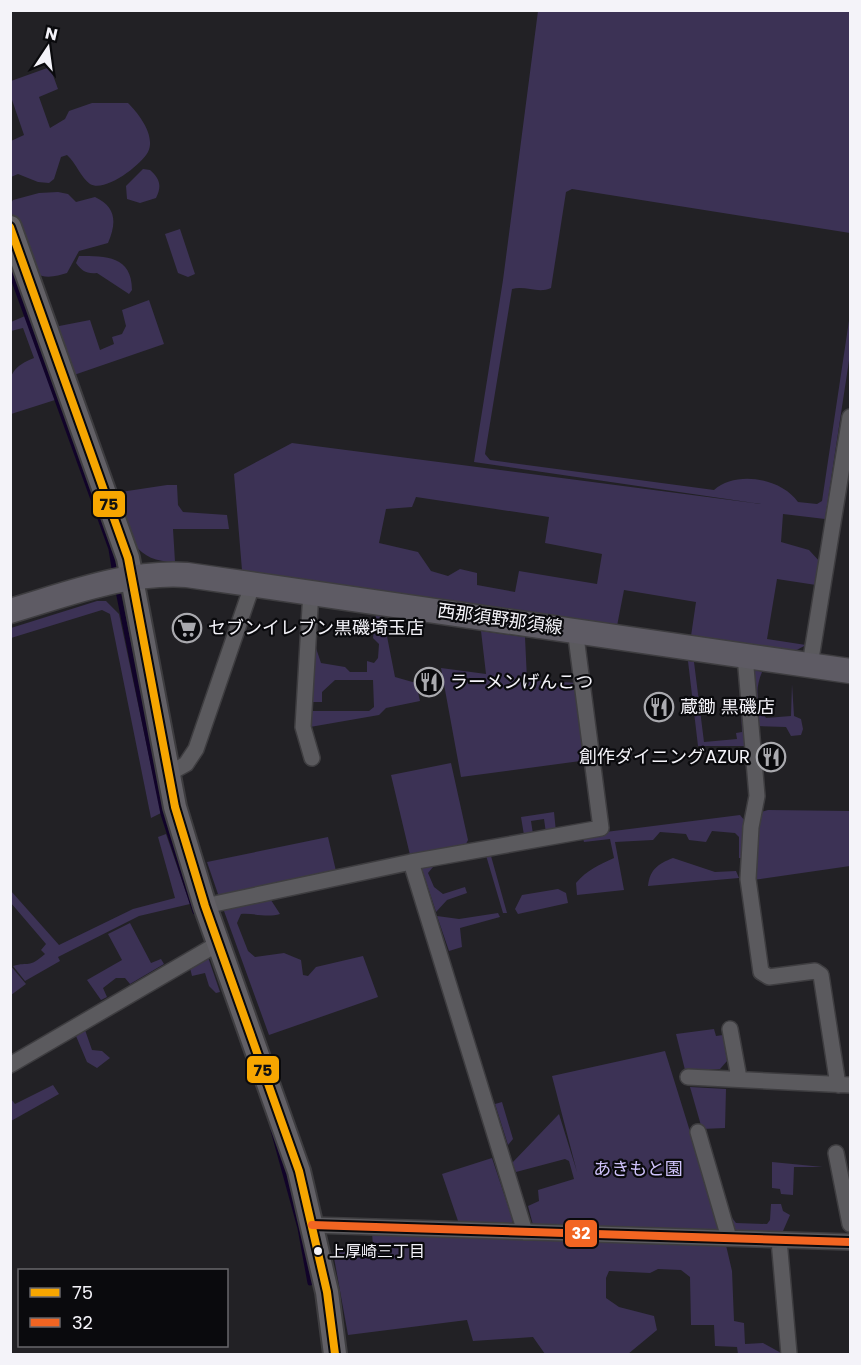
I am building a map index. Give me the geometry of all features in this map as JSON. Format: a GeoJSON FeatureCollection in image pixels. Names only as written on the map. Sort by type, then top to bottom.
{"type":"FeatureCollection","features":[{"type":"Feature","properties":{"kind":"main road","name":"西那須野那須線"},"geometry":{"type":"LineString","coordinates":[[10,611],[132,578],[168,573],[311,591],[850,671]]}},
{"type":"Feature","properties":{"kind":"street"},"geometry":{"type":"LineString","coordinates":[[10,227],[124,542],[168,774],[182,835],[205,906],[280,1114],[312,1225],[327,1292],[335,1354]]}},
{"type":"Feature","properties":{"kind":"street"},"geometry":{"type":"LineString","coordinates":[[810,665],[850,417]]}},
{"type":"Feature","properties":{"kind":"street"},"geometry":{"type":"LineString","coordinates":[[168,774],[186,764],[196,749],[253,583]]}},
{"type":"Feature","properties":{"kind":"street"},"geometry":{"type":"LineString","coordinates":[[311,591],[303,727],[312,758]]}},
{"type":"Feature","properties":{"kind":"street"},"geometry":{"type":"LineString","coordinates":[[205,906],[411,862],[601,828],[575,630]]}},
{"type":"Feature","properties":{"kind":"street"},"geometry":{"type":"LineString","coordinates":[[688,1077],[844,1085],[821,975],[815,971],[769,977],[761,972],[748,879],[751,827],[757,796],[745,656]]}},
{"type":"Feature","properties":{"kind":"street"},"geometry":{"type":"LineString","coordinates":[[411,862],[525,1232]]}},
{"type":"Feature","properties":{"kind":"street"},"geometry":{"type":"LineString","coordinates":[[10,1065],[68,1029],[219,943]]}},
{"type":"Feature","properties":{"kind":"street"},"geometry":{"type":"LineString","coordinates":[[730,1029],[739,1078]]}},
{"type":"Feature","properties":{"kind":"street"},"geometry":{"type":"LineString","coordinates":[[698,1132],[729,1238]]}},
{"type":"Feature","properties":{"kind":"street"},"geometry":{"type":"LineString","coordinates":[[836,1153],[850,1224]]}},
{"type":"Feature","properties":{"kind":"street"},"geometry":{"type":"LineString","coordinates":[[312,1225],[850,1242]]}},
{"type":"Feature","properties":{"kind":"street"},"geometry":{"type":"LineString","coordinates":[[779,1240],[789,1354]]}},
{"type":"Feature","properties":{"kind":"green space"},"geometry":{"type":"Polygon","coordinates":[[[538,11],[850,11],[850,233],[572,189],[566,192],[551,288],[546,290],[512,289],[485,454],[490,460],[714,490],[734,480],[758,480],[781,487],[798,502],[817,504],[822,501],[850,314],[850,354],[825,519],[783,514],[781,542],[809,550],[821,563],[816,585],[777,579],[767,639],[806,645],[793,652],[691,636],[696,602],[624,590],[617,626],[242,570],[234,474],[292,443],[761,504],[474,462],[503,280],[538,11]],[[416,497],[412,507],[386,509],[379,543],[418,552],[431,571],[448,576],[460,569],[477,573],[477,585],[515,592],[519,571],[597,584],[602,554],[545,543],[549,517],[416,497]]]}},
{"type":"Feature","properties":{"kind":"green space"},"geometry":{"type":"Polygon","coordinates":[[[50,67],[58,89],[39,97],[50,128],[65,119],[69,111],[92,103],[128,103],[137,113],[148,132],[150,146],[148,152],[131,170],[113,181],[97,186],[87,181],[67,155],[61,157],[54,179],[49,183],[38,182],[18,174],[11,177],[11,141],[24,135],[11,97],[11,81],[50,67]]]}},
{"type":"Feature","properties":{"kind":"green space"},"geometry":{"type":"Polygon","coordinates":[[[143,169],[153,173],[158,180],[159,190],[156,198],[140,203],[127,199],[126,186],[143,169]]]}},
{"type":"Feature","properties":{"kind":"green space"},"geometry":{"type":"Polygon","coordinates":[[[39,193],[68,194],[76,202],[95,197],[102,201],[111,210],[113,228],[108,243],[79,251],[67,273],[46,277],[35,272],[27,260],[10,205],[13,200],[39,193]]]}},
{"type":"Feature","properties":{"kind":"green space"},"geometry":{"type":"Polygon","coordinates":[[[180,229],[195,274],[188,277],[178,273],[165,234],[180,229]]]}},
{"type":"Feature","properties":{"kind":"green space"},"geometry":{"type":"Polygon","coordinates":[[[79,256],[116,260],[128,270],[132,290],[129,294],[97,273],[82,270],[76,263],[79,256]]]}},
{"type":"Feature","properties":{"kind":"green space"},"geometry":{"type":"Polygon","coordinates":[[[149,300],[164,344],[71,376],[54,327],[90,320],[100,350],[114,344],[112,337],[122,334],[126,326],[122,310],[149,300]]]}},
{"type":"Feature","properties":{"kind":"green space"},"geometry":{"type":"Polygon","coordinates":[[[25,316],[55,400],[11,414],[10,379],[17,368],[34,358],[23,328],[11,331],[11,322],[25,316]]]}},
{"type":"Feature","properties":{"kind":"green space"},"geometry":{"type":"Polygon","coordinates":[[[177,485],[178,505],[183,512],[227,515],[229,529],[173,529],[175,562],[148,556],[139,549],[127,530],[114,493],[177,485]]]}},
{"type":"Feature","properties":{"kind":"green space"},"geometry":{"type":"Polygon","coordinates":[[[97,601],[106,601],[119,614],[161,813],[151,818],[110,614],[102,610],[11,638],[11,628],[97,601]]]}},
{"type":"Feature","properties":{"kind":"green space"},"geometry":{"type":"Polygon","coordinates":[[[376,614],[383,616],[395,677],[416,683],[420,701],[386,708],[379,715],[310,727],[310,711],[369,711],[374,707],[373,680],[335,680],[322,692],[322,702],[311,702],[314,635],[317,636],[316,648],[321,663],[345,667],[350,672],[367,672],[367,661],[374,663],[378,658],[379,644],[373,638],[376,614]]]}},
{"type":"Feature","properties":{"kind":"green space"},"geometry":{"type":"Polygon","coordinates":[[[481,631],[525,637],[527,680],[578,683],[588,760],[461,777],[441,668],[486,674],[481,631]]]}},
{"type":"Feature","properties":{"kind":"green space"},"geometry":{"type":"Polygon","coordinates":[[[688,661],[694,662],[704,742],[737,739],[736,733],[742,732],[739,669],[747,746],[698,746],[688,661]]]}},
{"type":"Feature","properties":{"kind":"green space"},"geometry":{"type":"Polygon","coordinates":[[[752,669],[762,672],[758,684],[758,695],[766,718],[791,716],[792,684],[794,716],[801,719],[803,729],[801,735],[791,736],[786,727],[756,726],[752,669]]]}},
{"type":"Feature","properties":{"kind":"green space"},"geometry":{"type":"Polygon","coordinates":[[[451,763],[468,840],[466,844],[410,855],[391,775],[451,763]]]}},
{"type":"Feature","properties":{"kind":"green space"},"geometry":{"type":"Polygon","coordinates":[[[768,810],[850,811],[850,866],[753,880],[758,813],[768,810]]]}},
{"type":"Feature","properties":{"kind":"green space"},"geometry":{"type":"Polygon","coordinates":[[[554,812],[556,832],[546,833],[544,819],[531,821],[533,834],[524,835],[521,817],[554,812]]]}},
{"type":"Feature","properties":{"kind":"green space"},"geometry":{"type":"Polygon","coordinates":[[[740,815],[745,821],[743,858],[739,858],[739,837],[735,833],[712,831],[706,842],[689,840],[686,834],[660,832],[653,840],[615,842],[624,890],[577,895],[576,883],[580,878],[614,858],[610,839],[584,842],[582,835],[740,815]]]}},
{"type":"Feature","properties":{"kind":"green space"},"geometry":{"type":"Polygon","coordinates":[[[166,834],[190,904],[139,916],[58,957],[60,961],[25,981],[13,966],[35,962],[45,954],[41,950],[46,944],[11,903],[11,891],[59,945],[133,909],[175,898],[158,837],[166,834]]]}},
{"type":"Feature","properties":{"kind":"green space"},"geometry":{"type":"Polygon","coordinates":[[[328,837],[336,871],[219,897],[207,862],[328,837]]]}},
{"type":"Feature","properties":{"kind":"green space"},"geometry":{"type":"Polygon","coordinates":[[[485,852],[506,852],[491,856],[507,913],[503,913],[485,852]]]}},
{"type":"Feature","properties":{"kind":"green space"},"geometry":{"type":"Polygon","coordinates":[[[673,858],[715,872],[736,871],[739,878],[648,886],[656,868],[673,858]]]}},
{"type":"Feature","properties":{"kind":"green space"},"geometry":{"type":"Polygon","coordinates":[[[432,862],[433,867],[428,873],[434,887],[443,894],[465,887],[467,893],[447,900],[436,912],[422,869],[426,863],[432,862]]]}},
{"type":"Feature","properties":{"kind":"green space"},"geometry":{"type":"Polygon","coordinates":[[[558,889],[566,893],[568,903],[518,914],[515,909],[522,895],[558,889]]]}},
{"type":"Feature","properties":{"kind":"green space"},"geometry":{"type":"Polygon","coordinates":[[[269,897],[280,914],[270,916],[241,914],[237,923],[248,951],[255,957],[284,953],[301,960],[303,975],[308,976],[316,967],[363,956],[378,997],[269,1035],[224,911],[227,906],[269,897]]]}},
{"type":"Feature","properties":{"kind":"green space"},"geometry":{"type":"Polygon","coordinates":[[[498,913],[500,917],[460,928],[462,947],[449,951],[437,916],[459,919],[498,913]]]}},
{"type":"Feature","properties":{"kind":"green space"},"geometry":{"type":"Polygon","coordinates":[[[130,923],[151,963],[161,959],[164,964],[130,984],[125,978],[116,978],[103,988],[107,997],[101,1000],[87,980],[122,960],[108,934],[130,923]]]}},
{"type":"Feature","properties":{"kind":"green space"},"geometry":{"type":"Polygon","coordinates":[[[208,957],[220,992],[216,993],[209,986],[205,973],[192,976],[190,968],[208,957]]]}},
{"type":"Feature","properties":{"kind":"green space"},"geometry":{"type":"Polygon","coordinates":[[[10,965],[26,984],[11,995],[10,995],[10,965]]]}},
{"type":"Feature","properties":{"kind":"green space"},"geometry":{"type":"Polygon","coordinates":[[[714,1029],[716,1036],[723,1035],[727,1061],[720,1069],[685,1070],[676,1034],[714,1029]]]}},
{"type":"Feature","properties":{"kind":"green space"},"geometry":{"type":"Polygon","coordinates":[[[85,1030],[92,1050],[102,1051],[110,1058],[97,1068],[87,1062],[76,1036],[85,1030]]]}},
{"type":"Feature","properties":{"kind":"green space","name":"あきもと園"},"geometry":{"type":"Polygon","coordinates":[[[665,1051],[720,1228],[719,1232],[533,1225],[528,1206],[539,1201],[538,1190],[574,1179],[569,1161],[565,1159],[516,1172],[512,1163],[559,1114],[577,1172],[552,1076],[665,1051]]]}},
{"type":"Feature","properties":{"kind":"green space"},"geometry":{"type":"Polygon","coordinates":[[[53,1085],[59,1094],[11,1121],[11,1099],[15,1104],[53,1085]]]}},
{"type":"Feature","properties":{"kind":"green space"},"geometry":{"type":"Polygon","coordinates":[[[690,1087],[726,1089],[725,1128],[702,1129],[690,1087]]]}},
{"type":"Feature","properties":{"kind":"green space"},"geometry":{"type":"Polygon","coordinates":[[[502,1102],[513,1139],[508,1145],[495,1104],[502,1102]]]}},
{"type":"Feature","properties":{"kind":"green space"},"geometry":{"type":"Polygon","coordinates":[[[492,1158],[513,1221],[511,1224],[458,1221],[442,1174],[492,1158]]]}},
{"type":"Feature","properties":{"kind":"green space"},"geometry":{"type":"Polygon","coordinates":[[[772,1162],[823,1167],[794,1167],[793,1195],[781,1194],[780,1189],[772,1188],[772,1162]]]}},
{"type":"Feature","properties":{"kind":"green space"},"geometry":{"type":"Polygon","coordinates":[[[771,1204],[781,1204],[783,1211],[790,1215],[783,1231],[733,1231],[730,1215],[736,1223],[767,1224],[770,1220],[771,1204]]]}},
{"type":"Feature","properties":{"kind":"green space"},"geometry":{"type":"Polygon","coordinates":[[[372,1232],[725,1241],[732,1271],[734,1321],[744,1323],[745,1344],[763,1343],[783,1354],[738,1354],[737,1347],[715,1346],[714,1325],[691,1325],[690,1277],[681,1270],[658,1269],[650,1273],[609,1271],[606,1278],[606,1298],[619,1307],[654,1316],[657,1330],[628,1354],[545,1354],[533,1337],[473,1341],[467,1320],[348,1335],[333,1252],[373,1247],[372,1232]]]}},
{"type":"Feature","properties":{"kind":"waterway"},"geometry":{"type":"LineString","coordinates":[[10,270],[111,549],[115,574]]}},
{"type":"Feature","properties":{"kind":"waterway"},"geometry":{"type":"LineString","coordinates":[[117,586],[163,814],[195,912]]}},
{"type":"Feature","properties":{"kind":"waterway"},"geometry":{"type":"LineString","coordinates":[[273,1130],[300,1228],[310,1283]]}},
{"type":"Feature","properties":{"kind":"transit line","name":"75"},"geometry":{"type":"LineString","coordinates":[[10,227],[128,558],[175,807],[205,906],[299,1171],[327,1292],[335,1354]]}},
{"type":"Feature","properties":{"kind":"transit line","name":"32"},"geometry":{"type":"LineString","coordinates":[[312,1225],[850,1242]]}},
{"type":"Feature","properties":{"kind":"place","name":"セブンイレブン黒磯埼玉店"},"geometry":{"type":"Point","coordinates":[187,628]}},
{"type":"Feature","properties":{"kind":"place","name":"ラーメンげんこつ"},"geometry":{"type":"Point","coordinates":[429,682]}},
{"type":"Feature","properties":{"kind":"place","name":"蔵鋤 黒磯店"},"geometry":{"type":"Point","coordinates":[659,707]}},
{"type":"Feature","properties":{"kind":"place","name":"創作ダイニングAZUR"},"geometry":{"type":"Point","coordinates":[771,757]}},
{"type":"Feature","properties":{"kind":"place","name":"上厚崎三丁目"},"geometry":{"type":"Point","coordinates":[318,1251]}}]}
